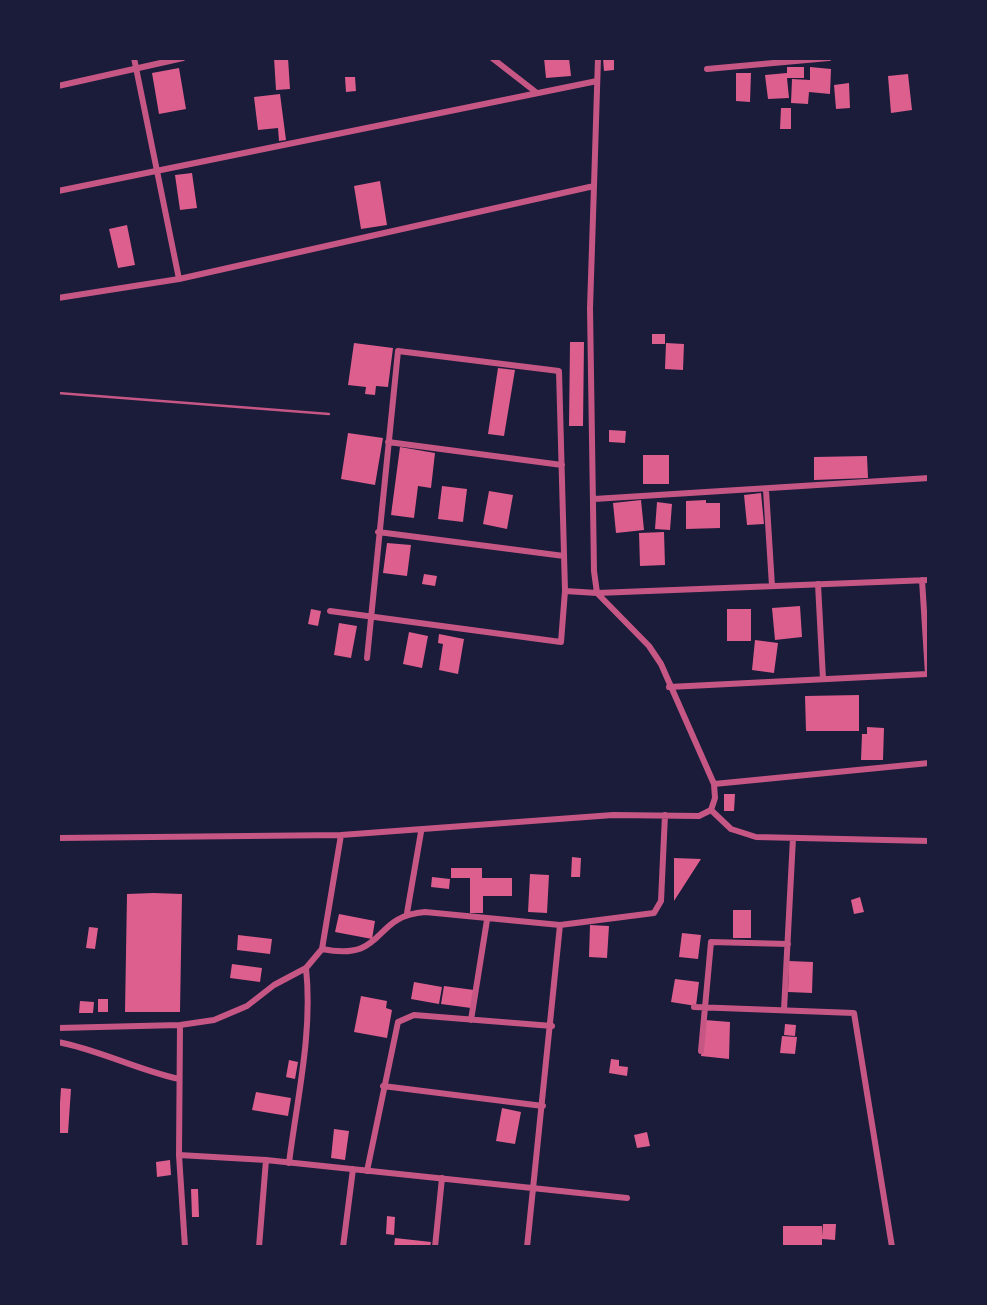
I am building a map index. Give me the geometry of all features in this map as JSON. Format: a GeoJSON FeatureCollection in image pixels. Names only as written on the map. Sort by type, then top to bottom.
{"type":"FeatureCollection","features":[{"type":"Feature","properties":{"kind":"street"},"geometry":{"type":"LineString","coordinates":[[134,58],[179,279]]}},
{"type":"Feature","properties":{"kind":"street"},"geometry":{"type":"LineString","coordinates":[[58,86],[183,58]]}},
{"type":"Feature","properties":{"kind":"street"},"geometry":{"type":"LineString","coordinates":[[492,58],[537,93]]}},
{"type":"Feature","properties":{"kind":"street"},"geometry":{"type":"LineString","coordinates":[[58,838],[421,832],[545,819],[699,816],[711,810],[715,798],[714,784],[649,646],[597,593],[590,308],[598,58]]}},
{"type":"Feature","properties":{"kind":"street"},"geometry":{"type":"LineString","coordinates":[[707,69],[789,59],[829,58]]}},
{"type":"Feature","properties":{"kind":"street"},"geometry":{"type":"LineString","coordinates":[[58,191],[597,81]]}},
{"type":"Feature","properties":{"kind":"street"},"geometry":{"type":"LineString","coordinates":[[58,298],[179,279],[594,186]]}},
{"type":"Feature","properties":{"kind":"street"},"geometry":{"type":"LineString","coordinates":[[330,611],[369,616],[561,642],[565,591],[559,371],[398,351],[369,616],[367,658]]}},
{"type":"Feature","properties":{"kind":"street"},"geometry":{"type":"LineString","coordinates":[[388,442],[562,465]]}},
{"type":"Feature","properties":{"kind":"street"},"geometry":{"type":"LineString","coordinates":[[594,499],[929,478]]}},
{"type":"Feature","properties":{"kind":"street"},"geometry":{"type":"LineString","coordinates":[[766,489],[772,586]]}},
{"type":"Feature","properties":{"kind":"street"},"geometry":{"type":"LineString","coordinates":[[378,532],[564,556]]}},
{"type":"Feature","properties":{"kind":"street"},"geometry":{"type":"LineString","coordinates":[[565,591],[597,593],[926,580],[928,674],[669,687]]}},
{"type":"Feature","properties":{"kind":"street"},"geometry":{"type":"LineString","coordinates":[[818,584],[823,679]]}},
{"type":"Feature","properties":{"kind":"street"},"geometry":{"type":"LineString","coordinates":[[714,784],[929,762]]}},
{"type":"Feature","properties":{"kind":"street"},"geometry":{"type":"LineString","coordinates":[[711,810],[732,829],[743,834],[793,838],[929,841]]}},
{"type":"Feature","properties":{"kind":"street"},"geometry":{"type":"LineString","coordinates":[[322,949],[352,953],[363,949],[397,917],[407,913],[425,912],[560,925],[654,914],[661,901],[666,815]]}},
{"type":"Feature","properties":{"kind":"street"},"geometry":{"type":"LineString","coordinates":[[407,913],[421,832]]}},
{"type":"Feature","properties":{"kind":"street"},"geometry":{"type":"LineString","coordinates":[[58,1028],[180,1025],[228,1015],[306,968],[322,949],[341,835]]}},
{"type":"Feature","properties":{"kind":"street"},"geometry":{"type":"LineString","coordinates":[[784,1010],[793,838]]}},
{"type":"Feature","properties":{"kind":"street"},"geometry":{"type":"LineString","coordinates":[[471,1020],[487,920]]}},
{"type":"Feature","properties":{"kind":"street"},"geometry":{"type":"LineString","coordinates":[[527,1247],[552,1026],[560,925]]}},
{"type":"Feature","properties":{"kind":"street"},"geometry":{"type":"LineString","coordinates":[[701,1051],[711,942],[788,944]]}},
{"type":"Feature","properties":{"kind":"street"},"geometry":{"type":"LineString","coordinates":[[289,1163],[306,1042],[309,995],[306,968]]}},
{"type":"Feature","properties":{"kind":"street"},"geometry":{"type":"LineString","coordinates":[[694,1007],[854,1013],[892,1247]]}},
{"type":"Feature","properties":{"kind":"street"},"geometry":{"type":"LineString","coordinates":[[367,1171],[383,1086],[398,1022],[403,1017],[552,1026]]}},
{"type":"Feature","properties":{"kind":"street"},"geometry":{"type":"LineString","coordinates":[[180,1025],[179,1155],[184,1247]]}},
{"type":"Feature","properties":{"kind":"street"},"geometry":{"type":"LineString","coordinates":[[58,1042],[101,1053],[135,1069],[180,1079]]}},
{"type":"Feature","properties":{"kind":"street"},"geometry":{"type":"LineString","coordinates":[[383,1086],[543,1107]]}},
{"type":"Feature","properties":{"kind":"street"},"geometry":{"type":"LineString","coordinates":[[179,1155],[267,1160],[627,1198]]}},
{"type":"Feature","properties":{"kind":"street"},"geometry":{"type":"LineString","coordinates":[[259,1247],[267,1160]]}},
{"type":"Feature","properties":{"kind":"street"},"geometry":{"type":"LineString","coordinates":[[343,1247],[353,1169]]}},
{"type":"Feature","properties":{"kind":"street"},"geometry":{"type":"LineString","coordinates":[[435,1247],[443,1178]]}},
{"type":"Feature","properties":{"kind":"lane"},"geometry":{"type":"LineString","coordinates":[[58,393],[329,414]]}},
{"type":"Feature","properties":{"kind":"building"},"geometry":{"type":"Polygon","coordinates":[[[274,58],[288,58],[290,89],[276,90],[274,58]]]}},
{"type":"Feature","properties":{"kind":"building"},"geometry":{"type":"Polygon","coordinates":[[[544,58],[569,58],[571,76],[546,78],[544,58]]]}},
{"type":"Feature","properties":{"kind":"building"},"geometry":{"type":"Polygon","coordinates":[[[603,58],[614,58],[614,70],[604,71],[603,58]]]}},
{"type":"Feature","properties":{"kind":"building"},"geometry":{"type":"Polygon","coordinates":[[[787,67],[804,67],[804,78],[787,78],[789,98],[768,99],[765,75],[787,73],[787,67]]]}},
{"type":"Feature","properties":{"kind":"building"},"geometry":{"type":"Polygon","coordinates":[[[810,67],[831,69],[830,94],[809,92],[808,104],[791,103],[792,79],[810,80],[810,67]]]}},
{"type":"Feature","properties":{"kind":"building"},"geometry":{"type":"Polygon","coordinates":[[[179,68],[186,109],[159,114],[152,73],[179,68]]]}},
{"type":"Feature","properties":{"kind":"building"},"geometry":{"type":"Polygon","coordinates":[[[736,73],[751,73],[750,102],[736,101],[736,73]]]}},
{"type":"Feature","properties":{"kind":"building"},"geometry":{"type":"Polygon","coordinates":[[[908,74],[912,110],[891,113],[888,76],[908,74]]]}},
{"type":"Feature","properties":{"kind":"building"},"geometry":{"type":"Polygon","coordinates":[[[345,77],[355,77],[356,91],[346,92],[345,77]]]}},
{"type":"Feature","properties":{"kind":"building"},"geometry":{"type":"Polygon","coordinates":[[[849,83],[850,108],[836,109],[834,85],[849,83]]]}},
{"type":"Feature","properties":{"kind":"building"},"geometry":{"type":"Polygon","coordinates":[[[280,94],[286,140],[279,141],[278,128],[258,130],[254,97],[280,94]]]}},
{"type":"Feature","properties":{"kind":"building"},"geometry":{"type":"Polygon","coordinates":[[[781,108],[791,108],[791,129],[780,129],[781,108]]]}},
{"type":"Feature","properties":{"kind":"building"},"geometry":{"type":"Polygon","coordinates":[[[192,173],[197,208],[180,210],[175,175],[192,173]]]}},
{"type":"Feature","properties":{"kind":"building"},"geometry":{"type":"Polygon","coordinates":[[[380,181],[387,225],[361,229],[354,186],[380,181]]]}},
{"type":"Feature","properties":{"kind":"building"},"geometry":{"type":"Polygon","coordinates":[[[127,225],[135,265],[118,268],[109,229],[127,225]]]}},
{"type":"Feature","properties":{"kind":"building"},"geometry":{"type":"Polygon","coordinates":[[[652,334],[665,334],[665,344],[652,344],[652,334]]]}},
{"type":"Feature","properties":{"kind":"building"},"geometry":{"type":"Polygon","coordinates":[[[570,342],[584,342],[583,426],[569,426],[570,342]]]}},
{"type":"Feature","properties":{"kind":"building"},"geometry":{"type":"Polygon","coordinates":[[[354,343],[393,348],[388,387],[376,386],[375,395],[365,394],[366,387],[348,385],[354,343]]]}},
{"type":"Feature","properties":{"kind":"building"},"geometry":{"type":"Polygon","coordinates":[[[666,343],[684,344],[683,370],[665,369],[666,343]]]}},
{"type":"Feature","properties":{"kind":"building"},"geometry":{"type":"Polygon","coordinates":[[[498,368],[515,370],[504,436],[488,434],[498,368]]]}},
{"type":"Feature","properties":{"kind":"building"},"geometry":{"type":"Polygon","coordinates":[[[609,430],[626,431],[625,443],[609,442],[609,430]]]}},
{"type":"Feature","properties":{"kind":"building"},"geometry":{"type":"Polygon","coordinates":[[[348,433],[383,438],[375,485],[341,479],[348,433]]]}},
{"type":"Feature","properties":{"kind":"building"},"geometry":{"type":"Polygon","coordinates":[[[400,447],[435,453],[431,488],[418,486],[414,518],[391,515],[400,447]]]}},
{"type":"Feature","properties":{"kind":"building"},"geometry":{"type":"Polygon","coordinates":[[[643,455],[669,455],[669,484],[643,484],[643,455]]]}},
{"type":"Feature","properties":{"kind":"building"},"geometry":{"type":"Polygon","coordinates":[[[867,456],[868,478],[814,480],[814,457],[867,456]]]}},
{"type":"Feature","properties":{"kind":"building"},"geometry":{"type":"Polygon","coordinates":[[[442,486],[467,489],[463,522],[438,519],[442,486]]]}},
{"type":"Feature","properties":{"kind":"building"},"geometry":{"type":"Polygon","coordinates":[[[489,491],[513,495],[507,529],[483,524],[489,491]]]}},
{"type":"Feature","properties":{"kind":"building"},"geometry":{"type":"Polygon","coordinates":[[[761,493],[764,524],[747,525],[744,495],[761,493]]]}},
{"type":"Feature","properties":{"kind":"building"},"geometry":{"type":"Polygon","coordinates":[[[641,500],[644,530],[616,533],[613,503],[641,500]]]}},
{"type":"Feature","properties":{"kind":"building"},"geometry":{"type":"Polygon","coordinates":[[[706,500],[706,503],[720,503],[720,528],[686,529],[686,501],[706,500]]]}},
{"type":"Feature","properties":{"kind":"building"},"geometry":{"type":"Polygon","coordinates":[[[657,502],[672,504],[670,530],[655,529],[657,502]]]}},
{"type":"Feature","properties":{"kind":"building"},"geometry":{"type":"Polygon","coordinates":[[[664,532],[665,565],[640,566],[639,533],[664,532]]]}},
{"type":"Feature","properties":{"kind":"building"},"geometry":{"type":"Polygon","coordinates":[[[387,543],[411,545],[407,576],[383,573],[387,543]]]}},
{"type":"Feature","properties":{"kind":"building"},"geometry":{"type":"Polygon","coordinates":[[[424,574],[437,576],[435,586],[422,584],[424,574]]]}},
{"type":"Feature","properties":{"kind":"building"},"geometry":{"type":"Polygon","coordinates":[[[800,606],[802,637],[775,640],[772,608],[800,606]]]}},
{"type":"Feature","properties":{"kind":"building"},"geometry":{"type":"Polygon","coordinates":[[[311,609],[321,611],[318,626],[308,624],[311,609]]]}},
{"type":"Feature","properties":{"kind":"building"},"geometry":{"type":"Polygon","coordinates":[[[727,609],[751,609],[751,641],[727,641],[727,609]]]}},
{"type":"Feature","properties":{"kind":"building"},"geometry":{"type":"Polygon","coordinates":[[[339,623],[357,626],[351,658],[334,655],[339,623]]]}},
{"type":"Feature","properties":{"kind":"building"},"geometry":{"type":"Polygon","coordinates":[[[409,632],[428,636],[422,668],[403,664],[409,632]]]}},
{"type":"Feature","properties":{"kind":"building"},"geometry":{"type":"Polygon","coordinates":[[[439,634],[464,639],[458,674],[439,670],[443,644],[438,643],[439,634]]]}},
{"type":"Feature","properties":{"kind":"building"},"geometry":{"type":"Polygon","coordinates":[[[755,640],[778,643],[774,673],[752,670],[755,640]]]}},
{"type":"Feature","properties":{"kind":"building"},"geometry":{"type":"Polygon","coordinates":[[[859,695],[859,731],[806,731],[805,696],[859,695]]]}},
{"type":"Feature","properties":{"kind":"building"},"geometry":{"type":"Polygon","coordinates":[[[867,727],[884,728],[883,760],[861,760],[862,734],[867,734],[867,727]]]}},
{"type":"Feature","properties":{"kind":"building"},"geometry":{"type":"Polygon","coordinates":[[[724,794],[735,794],[734,811],[724,811],[724,794]]]}},
{"type":"Feature","properties":{"kind":"building"},"geometry":{"type":"Polygon","coordinates":[[[572,857],[581,858],[580,877],[571,877],[572,857]]]}},
{"type":"Feature","properties":{"kind":"building"},"geometry":{"type":"Polygon","coordinates":[[[674,858],[701,859],[674,901],[674,858]]]}},
{"type":"Feature","properties":{"kind":"building"},"geometry":{"type":"Polygon","coordinates":[[[451,868],[482,868],[482,878],[512,878],[512,896],[483,896],[483,913],[470,913],[470,878],[451,878],[451,868]]]}},
{"type":"Feature","properties":{"kind":"building"},"geometry":{"type":"Polygon","coordinates":[[[530,874],[549,875],[547,913],[528,912],[530,874]]]}},
{"type":"Feature","properties":{"kind":"building"},"geometry":{"type":"Polygon","coordinates":[[[432,877],[450,879],[449,889],[431,887],[432,877]]]}},
{"type":"Feature","properties":{"kind":"building"},"geometry":{"type":"Polygon","coordinates":[[[127,894],[182,894],[180,1012],[125,1012],[127,894]]]}},
{"type":"Feature","properties":{"kind":"building"},"geometry":{"type":"Polygon","coordinates":[[[860,897],[864,912],[854,914],[851,900],[860,897]]]}},
{"type":"Feature","properties":{"kind":"building"},"geometry":{"type":"Polygon","coordinates":[[[733,910],[751,910],[751,938],[733,938],[733,910]]]}},
{"type":"Feature","properties":{"kind":"building"},"geometry":{"type":"Polygon","coordinates":[[[339,914],[375,921],[372,939],[335,932],[339,914]]]}},
{"type":"Feature","properties":{"kind":"building"},"geometry":{"type":"Polygon","coordinates":[[[590,925],[609,926],[607,958],[589,957],[590,925]]]}},
{"type":"Feature","properties":{"kind":"building"},"geometry":{"type":"Polygon","coordinates":[[[89,927],[98,928],[95,949],[86,948],[89,927]]]}},
{"type":"Feature","properties":{"kind":"building"},"geometry":{"type":"Polygon","coordinates":[[[682,933],[701,935],[698,959],[679,957],[682,933]]]}},
{"type":"Feature","properties":{"kind":"building"},"geometry":{"type":"Polygon","coordinates":[[[238,935],[272,939],[270,954],[237,950],[238,935]]]}},
{"type":"Feature","properties":{"kind":"building"},"geometry":{"type":"Polygon","coordinates":[[[789,961],[813,962],[812,993],[788,992],[789,961]]]}},
{"type":"Feature","properties":{"kind":"building"},"geometry":{"type":"Polygon","coordinates":[[[232,964],[262,968],[260,982],[230,978],[232,964]]]}},
{"type":"Feature","properties":{"kind":"building"},"geometry":{"type":"Polygon","coordinates":[[[675,979],[699,982],[696,1006],[671,1002],[675,979]]]}},
{"type":"Feature","properties":{"kind":"building"},"geometry":{"type":"Polygon","coordinates":[[[414,982],[442,987],[439,1004],[411,999],[414,982]]]}},
{"type":"Feature","properties":{"kind":"building"},"geometry":{"type":"Polygon","coordinates":[[[444,986],[474,990],[471,1008],[441,1004],[444,986]]]}},
{"type":"Feature","properties":{"kind":"building"},"geometry":{"type":"Polygon","coordinates":[[[361,996],[387,1001],[386,1008],[392,1010],[387,1038],[354,1032],[361,996]]]}},
{"type":"Feature","properties":{"kind":"building"},"geometry":{"type":"Polygon","coordinates":[[[98,999],[108,999],[108,1012],[98,1012],[98,999]]]}},
{"type":"Feature","properties":{"kind":"building"},"geometry":{"type":"Polygon","coordinates":[[[80,1001],[94,1002],[93,1013],[79,1013],[80,1001]]]}},
{"type":"Feature","properties":{"kind":"building"},"geometry":{"type":"Polygon","coordinates":[[[705,1020],[730,1022],[729,1059],[701,1056],[705,1020]]]}},
{"type":"Feature","properties":{"kind":"building"},"geometry":{"type":"Polygon","coordinates":[[[785,1024],[796,1025],[795,1036],[784,1035],[785,1024]]]}},
{"type":"Feature","properties":{"kind":"building"},"geometry":{"type":"Polygon","coordinates":[[[782,1036],[797,1037],[795,1054],[780,1053],[782,1036]]]}},
{"type":"Feature","properties":{"kind":"building"},"geometry":{"type":"Polygon","coordinates":[[[611,1059],[619,1060],[619,1066],[628,1067],[627,1076],[609,1073],[611,1059]]]}},
{"type":"Feature","properties":{"kind":"building"},"geometry":{"type":"Polygon","coordinates":[[[289,1060],[298,1062],[295,1079],[286,1077],[289,1060]]]}},
{"type":"Feature","properties":{"kind":"building"},"geometry":{"type":"Polygon","coordinates":[[[61,1088],[71,1089],[68,1133],[58,1133],[61,1088]]]}},
{"type":"Feature","properties":{"kind":"building"},"geometry":{"type":"Polygon","coordinates":[[[256,1092],[291,1098],[288,1116],[252,1110],[256,1092]]]}},
{"type":"Feature","properties":{"kind":"building"},"geometry":{"type":"Polygon","coordinates":[[[502,1108],[521,1112],[515,1144],[496,1141],[502,1108]]]}},
{"type":"Feature","properties":{"kind":"building"},"geometry":{"type":"Polygon","coordinates":[[[334,1129],[349,1131],[345,1160],[331,1158],[334,1129]]]}},
{"type":"Feature","properties":{"kind":"building"},"geometry":{"type":"Polygon","coordinates":[[[647,1132],[650,1146],[637,1148],[634,1135],[647,1132]]]}},
{"type":"Feature","properties":{"kind":"building"},"geometry":{"type":"Polygon","coordinates":[[[170,1160],[171,1175],[157,1177],[156,1162],[170,1160]]]}},
{"type":"Feature","properties":{"kind":"building"},"geometry":{"type":"Polygon","coordinates":[[[191,1189],[198,1189],[199,1217],[192,1217],[191,1189]]]}},
{"type":"Feature","properties":{"kind":"building"},"geometry":{"type":"Polygon","coordinates":[[[387,1216],[395,1217],[394,1235],[386,1234],[387,1216]]]}},
{"type":"Feature","properties":{"kind":"building"},"geometry":{"type":"Polygon","coordinates":[[[823,1224],[836,1224],[835,1240],[822,1239],[822,1247],[783,1247],[783,1226],[822,1226],[822,1236],[823,1224]]]}},
{"type":"Feature","properties":{"kind":"building"},"geometry":{"type":"Polygon","coordinates":[[[395,1238],[431,1242],[430,1247],[394,1247],[395,1238]]]}}]}
